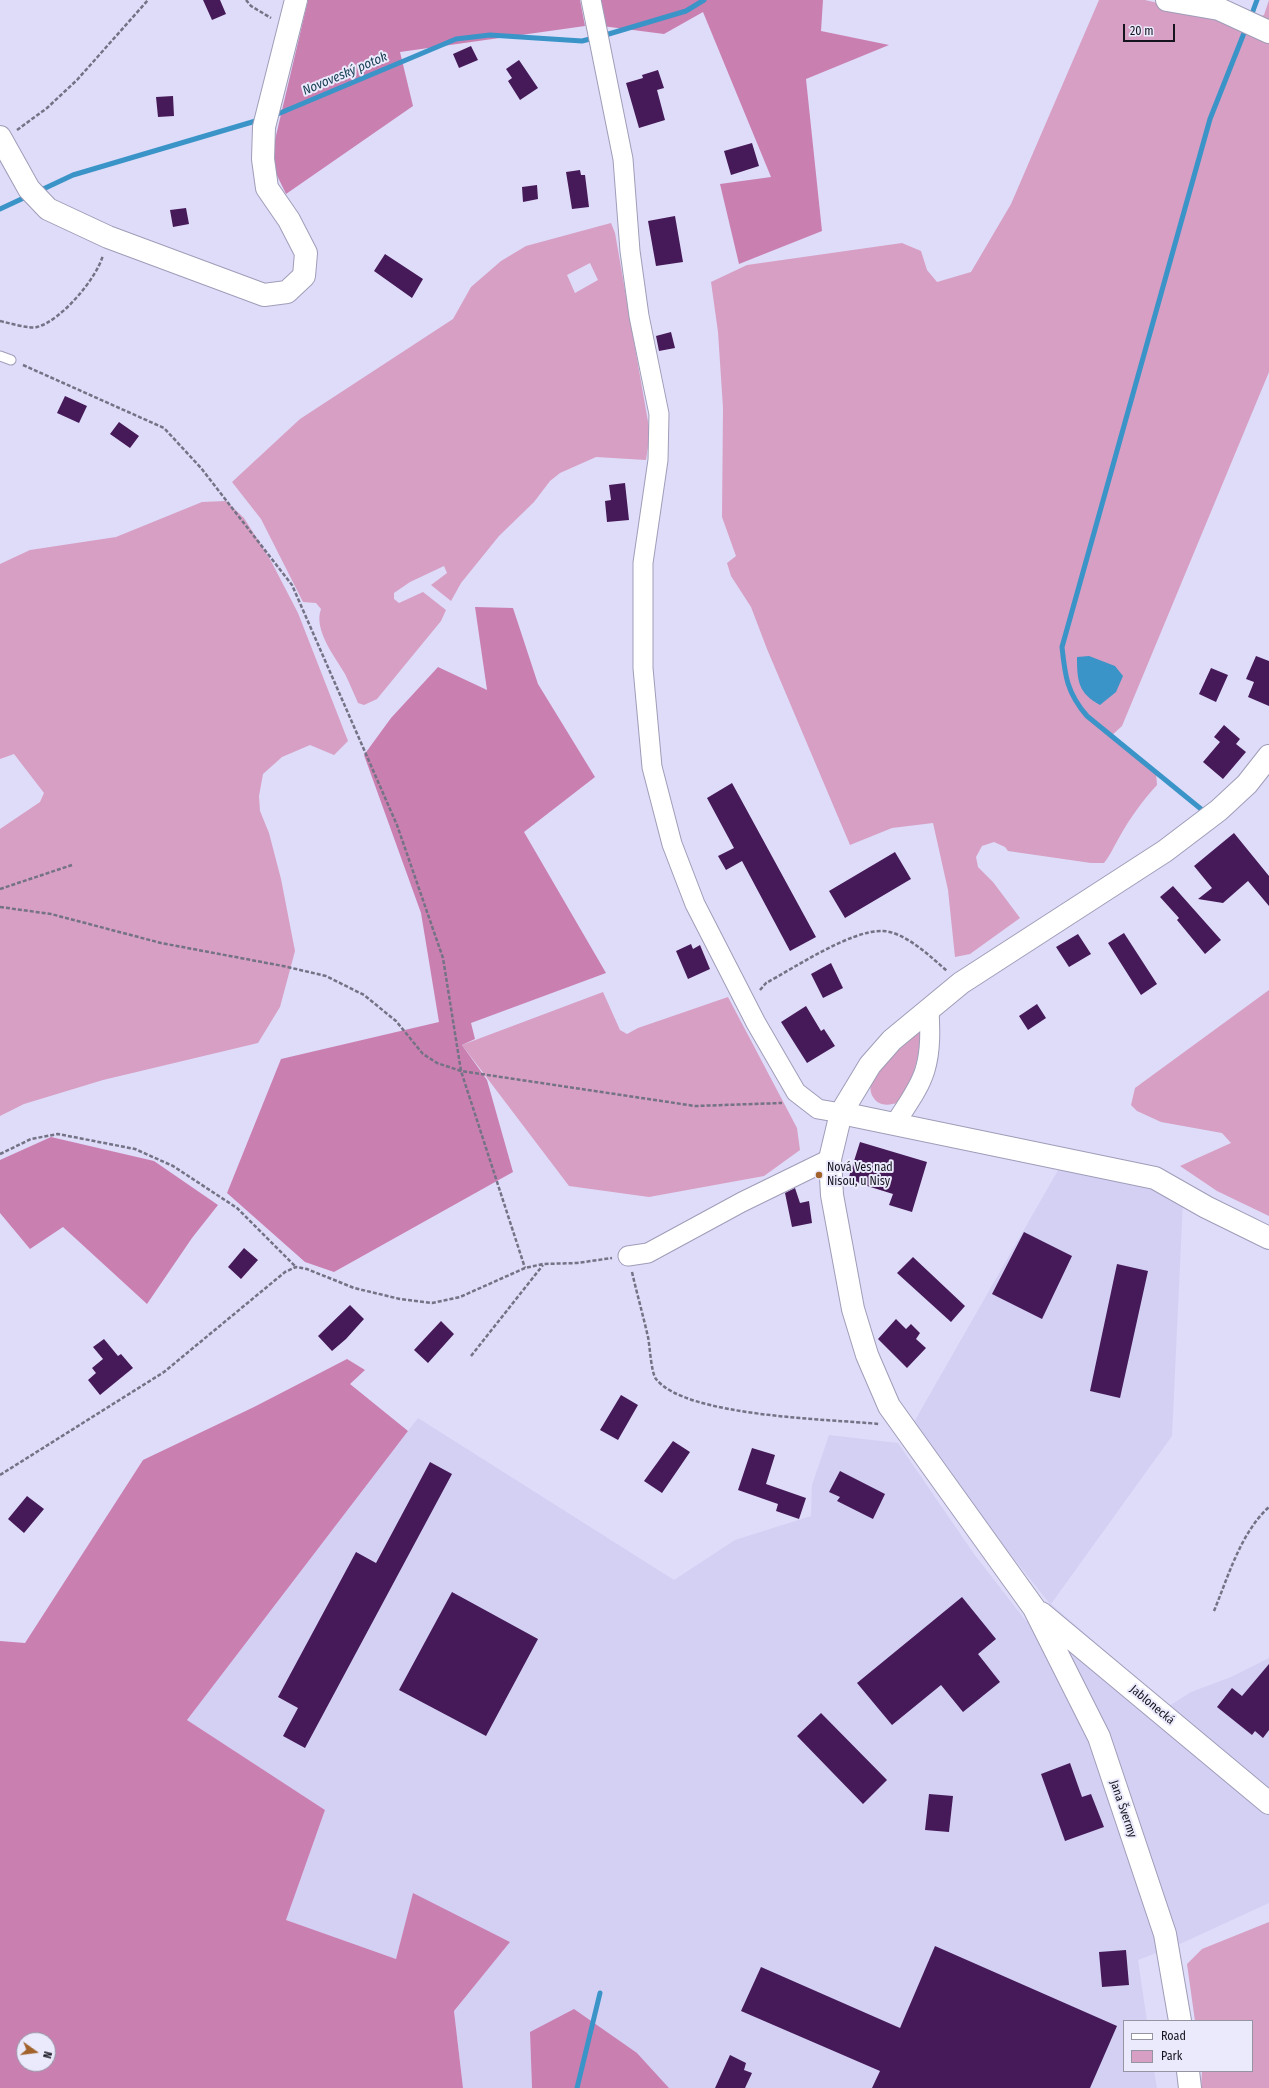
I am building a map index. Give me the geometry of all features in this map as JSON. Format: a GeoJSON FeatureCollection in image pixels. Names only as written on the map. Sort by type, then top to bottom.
{"type":"FeatureCollection","features":[{"type":"Feature","properties":{"kind":"street"},"geometry":{"type":"LineString","coordinates":[[1,139],[29,189],[48,209],[108,237],[264,295],[287,292],[304,276],[306,253],[288,220],[267,188],[262,159],[264,127],[296,0]]}},
{"type":"Feature","properties":{"kind":"street"},"geometry":{"type":"LineString","coordinates":[[591,0],[622,159],[630,251],[639,316],[659,414],[658,460],[643,563],[643,668],[652,767],[672,844],[695,904],[747,1006],[796,1092],[818,1109],[1155,1178],[1206,1207],[1269,1238]]}},
{"type":"Feature","properties":{"kind":"street"},"geometry":{"type":"LineString","coordinates":[[1167,0],[1219,9],[1269,32]]}},
{"type":"Feature","properties":{"kind":"street"},"geometry":{"type":"LineString","coordinates":[[1034,1608],[902,1426],[889,1406],[867,1355],[853,1309],[832,1195],[830,1159],[841,1113],[870,1065],[892,1040],[961,983],[1165,851],[1219,810],[1248,784],[1269,756]]}},
{"type":"Feature","properties":{"kind":"street"},"geometry":{"type":"LineString","coordinates":[[895,1124],[914,1094],[925,1070],[930,1039],[930,1009]]}},
{"type":"Feature","properties":{"kind":"street"},"geometry":{"type":"LineString","coordinates":[[628,1256],[648,1253],[742,1202],[830,1159]]}},
{"type":"Feature","properties":{"kind":"street","name":"Jablonecká"},"geometry":{"type":"LineString","coordinates":[[1034,1608],[1269,1802]]}},
{"type":"Feature","properties":{"kind":"street","name":"Jana Švermy"},"geometry":{"type":"LineString","coordinates":[[1034,1608],[1099,1737],[1165,1934],[1180,2020]]}},
{"type":"Feature","properties":{"kind":"street"},"geometry":{"type":"LineString","coordinates":[[1188,2072],[1190,2088]]}},
{"type":"Feature","properties":{"kind":"lane"},"geometry":{"type":"LineString","coordinates":[[0,356],[11,360]]}},
{"type":"Feature","properties":{"kind":"path"},"geometry":{"type":"LineString","coordinates":[[1,139],[47,108],[77,80],[148,0]]}},
{"type":"Feature","properties":{"kind":"path"},"geometry":{"type":"LineString","coordinates":[[246,0],[263,15],[289,26]]}},
{"type":"Feature","properties":{"kind":"path"},"geometry":{"type":"LineString","coordinates":[[0,321],[36,327],[56,318],[77,296],[93,274],[102,258],[108,237]]}},
{"type":"Feature","properties":{"kind":"path"},"geometry":{"type":"LineString","coordinates":[[11,360],[164,428],[201,468],[292,585],[400,833],[443,958],[461,1071],[525,1268]]}},
{"type":"Feature","properties":{"kind":"path"},"geometry":{"type":"LineString","coordinates":[[0,889],[72,865]]}},
{"type":"Feature","properties":{"kind":"path"},"geometry":{"type":"LineString","coordinates":[[0,907],[51,914],[162,944],[283,966],[326,976],[364,995],[396,1021],[423,1054],[437,1063],[461,1071],[696,1106],[808,1102]]}},
{"type":"Feature","properties":{"kind":"path"},"geometry":{"type":"LineString","coordinates":[[747,1006],[766,983],[860,935],[883,931],[908,941],[924,952],[961,983]]}},
{"type":"Feature","properties":{"kind":"path"},"geometry":{"type":"LineString","coordinates":[[0,1154],[31,1139],[58,1134],[135,1149],[173,1166],[237,1208],[296,1267],[307,1269],[354,1288],[400,1299],[432,1304],[460,1296],[525,1268],[543,1264],[577,1263],[628,1256],[648,1338],[655,1377],[667,1390],[702,1403],[759,1415],[902,1426]]}},
{"type":"Feature","properties":{"kind":"path"},"geometry":{"type":"LineString","coordinates":[[472,1356],[543,1264]]}},
{"type":"Feature","properties":{"kind":"path"},"geometry":{"type":"LineString","coordinates":[[0,1476],[164,1372],[285,1272],[296,1267]]}},
{"type":"Feature","properties":{"kind":"path"},"geometry":{"type":"LineString","coordinates":[[1214,1611],[1234,1560],[1259,1516],[1269,1507]]}},
{"type":"Feature","properties":{"kind":"shaded area"},"geometry":{"type":"Polygon","coordinates":[[[308,0],[580,0],[585,26],[400,52],[413,106],[286,194],[270,161],[308,0]]]}},
{"type":"Feature","properties":{"kind":"shaded area"},"geometry":{"type":"Polygon","coordinates":[[[597,0],[823,0],[821,31],[889,45],[806,79],[822,231],[739,264],[720,184],[771,177],[703,12],[664,34],[602,26],[597,0]]]}},
{"type":"Feature","properties":{"kind":"shaded area"},"geometry":{"type":"Polygon","coordinates":[[[475,607],[513,608],[538,684],[595,777],[524,832],[606,973],[471,1023],[475,1039],[462,1045],[487,1080],[513,1172],[334,1272],[305,1262],[227,1193],[281,1059],[439,1022],[421,913],[364,755],[391,718],[438,667],[487,690],[475,607]]]}},
{"type":"Feature","properties":{"kind":"shaded area"},"geometry":{"type":"Polygon","coordinates":[[[51,1137],[154,1161],[218,1205],[192,1238],[147,1304],[63,1227],[30,1249],[0,1213],[0,1160],[51,1137]]]}},
{"type":"Feature","properties":{"kind":"shaded area"},"geometry":{"type":"Polygon","coordinates":[[[1061,1165],[1124,1178],[1183,1201],[1172,1436],[1051,1604],[1169,1706],[1191,1692],[1231,1677],[1269,1658],[1269,1903],[1182,1943],[1138,1960],[1147,2020],[1123,2020],[1123,2072],[1154,2072],[1157,2088],[669,2088],[637,2053],[530,2032],[532,2088],[463,2088],[454,2011],[510,1942],[413,1894],[396,1959],[286,1920],[325,1810],[187,1720],[418,1418],[674,1580],[735,1540],[811,1516],[812,1485],[829,1435],[898,1443],[974,1554],[1026,1621],[1050,1604],[999,1540],[914,1422],[1061,1165]]]}},
{"type":"Feature","properties":{"kind":"shaded area"},"geometry":{"type":"Polygon","coordinates":[[[347,1359],[365,1370],[350,1384],[408,1431],[187,1720],[325,1810],[286,1920],[396,1959],[413,1893],[510,1942],[454,2011],[463,2088],[0,2088],[0,1641],[25,1643],[143,1460],[254,1407],[347,1359]]]}},
{"type":"Feature","properties":{"kind":"shaded area"},"geometry":{"type":"Polygon","coordinates":[[[574,2009],[637,2053],[669,2088],[532,2088],[530,2032],[574,2009]]]}},
{"type":"Feature","properties":{"kind":"green space"},"geometry":{"type":"Polygon","coordinates":[[[1099,0],[1145,0],[1183,9],[1236,27],[1264,15],[1269,0],[1269,372],[1122,726],[1110,737],[1156,772],[1157,785],[1132,816],[1104,863],[1091,863],[1008,851],[1005,847],[994,842],[982,846],[976,857],[978,867],[993,882],[1020,918],[970,954],[955,957],[948,890],[933,823],[892,828],[850,845],[767,649],[751,607],[731,576],[727,563],[736,556],[722,517],[723,408],[718,332],[711,282],[747,265],[902,243],[921,251],[927,270],[937,282],[971,272],[1011,204],[1099,0]]]}},
{"type":"Feature","properties":{"kind":"green space"},"geometry":{"type":"Polygon","coordinates":[[[611,223],[615,233],[650,433],[646,460],[596,457],[560,473],[550,481],[534,502],[499,536],[461,583],[451,601],[431,585],[447,573],[444,566],[410,582],[394,593],[394,599],[399,603],[423,592],[446,610],[441,621],[377,699],[364,705],[358,703],[345,674],[331,652],[323,635],[319,617],[321,609],[316,603],[303,602],[261,519],[232,482],[300,419],[453,319],[471,287],[501,261],[526,246],[611,223]],[[590,263],[567,275],[575,293],[598,280],[590,263]]]}},
{"type":"Feature","properties":{"kind":"green space"},"geometry":{"type":"Polygon","coordinates":[[[226,501],[244,518],[271,561],[298,613],[348,741],[334,755],[310,745],[282,757],[263,774],[259,796],[260,811],[269,833],[281,879],[295,951],[280,1007],[258,1043],[103,1080],[24,1104],[0,1116],[0,829],[40,802],[44,793],[14,754],[0,759],[0,564],[30,550],[116,537],[202,502],[226,501]]]}},
{"type":"Feature","properties":{"kind":"green space"},"geometry":{"type":"Polygon","coordinates":[[[1269,990],[1269,1216],[1217,1191],[1180,1166],[1231,1143],[1222,1133],[1161,1122],[1137,1111],[1131,1105],[1135,1088],[1269,990]]]}},
{"type":"Feature","properties":{"kind":"green space"},"geometry":{"type":"Polygon","coordinates":[[[603,992],[620,1030],[627,1034],[638,1028],[728,997],[797,1128],[800,1150],[764,1176],[649,1197],[569,1186],[462,1045],[603,992]]]}},
{"type":"Feature","properties":{"kind":"green space"},"geometry":{"type":"Polygon","coordinates":[[[920,1030],[921,1033],[917,1062],[908,1086],[898,1103],[888,1105],[881,1104],[873,1097],[871,1088],[873,1078],[886,1059],[920,1030]]]}},
{"type":"Feature","properties":{"kind":"green space"},"geometry":{"type":"Polygon","coordinates":[[[1269,1922],[1269,2088],[1201,2088],[1202,2072],[1253,2072],[1253,2020],[1195,2020],[1187,1964],[1202,1949],[1269,1922]]]}},
{"type":"Feature","properties":{"kind":"water"},"geometry":{"type":"Polygon","coordinates":[[[1089,656],[1115,666],[1123,676],[1116,692],[1100,705],[1087,696],[1078,680],[1077,657],[1089,656]]]}},
{"type":"Feature","properties":{"kind":"building"},"geometry":{"type":"Polygon","coordinates":[[[203,0],[220,0],[226,14],[212,20],[203,0]]]}},
{"type":"Feature","properties":{"kind":"building"},"geometry":{"type":"Polygon","coordinates":[[[471,46],[478,60],[459,68],[453,54],[471,46]]]}},
{"type":"Feature","properties":{"kind":"building"},"geometry":{"type":"Polygon","coordinates":[[[519,60],[538,88],[520,100],[508,81],[512,78],[506,69],[519,60]]]}},
{"type":"Feature","properties":{"kind":"building"},"geometry":{"type":"Polygon","coordinates":[[[658,70],[664,88],[657,90],[665,120],[639,128],[626,83],[643,78],[642,75],[658,70]]]}},
{"type":"Feature","properties":{"kind":"building"},"geometry":{"type":"Polygon","coordinates":[[[173,96],[174,116],[158,117],[156,97],[173,96]]]}},
{"type":"Feature","properties":{"kind":"building"},"geometry":{"type":"Polygon","coordinates":[[[752,143],[759,166],[731,175],[724,151],[752,143]]]}},
{"type":"Feature","properties":{"kind":"building"},"geometry":{"type":"Polygon","coordinates":[[[580,170],[581,175],[585,175],[589,207],[572,209],[566,172],[580,170]]]}},
{"type":"Feature","properties":{"kind":"building"},"geometry":{"type":"Polygon","coordinates":[[[537,185],[538,199],[523,202],[522,187],[537,185]]]}},
{"type":"Feature","properties":{"kind":"building"},"geometry":{"type":"Polygon","coordinates":[[[186,208],[189,224],[173,227],[170,210],[186,208]]]}},
{"type":"Feature","properties":{"kind":"building"},"geometry":{"type":"Polygon","coordinates":[[[675,216],[683,262],[656,266],[648,221],[675,216]]]}},
{"type":"Feature","properties":{"kind":"building"},"geometry":{"type":"Polygon","coordinates":[[[385,254],[423,279],[412,298],[374,271],[385,254]]]}},
{"type":"Feature","properties":{"kind":"building"},"geometry":{"type":"Polygon","coordinates":[[[671,332],[675,348],[659,351],[656,336],[671,332]]]}},
{"type":"Feature","properties":{"kind":"building"},"geometry":{"type":"Polygon","coordinates":[[[65,396],[87,406],[79,423],[57,413],[65,396]]]}},
{"type":"Feature","properties":{"kind":"building"},"geometry":{"type":"Polygon","coordinates":[[[119,422],[139,436],[130,448],[110,434],[119,422]]]}},
{"type":"Feature","properties":{"kind":"building"},"geometry":{"type":"Polygon","coordinates":[[[625,483],[629,520],[607,522],[605,501],[611,500],[609,485],[625,483]]]}},
{"type":"Feature","properties":{"kind":"building"},"geometry":{"type":"Polygon","coordinates":[[[1256,656],[1269,661],[1269,706],[1248,697],[1254,682],[1246,679],[1256,656]]]}},
{"type":"Feature","properties":{"kind":"building"},"geometry":{"type":"Polygon","coordinates":[[[1211,668],[1228,675],[1216,702],[1199,694],[1211,668]]]}},
{"type":"Feature","properties":{"kind":"building"},"geometry":{"type":"Polygon","coordinates":[[[1224,725],[1240,739],[1236,744],[1246,752],[1223,779],[1203,762],[1220,742],[1214,737],[1224,725]]]}},
{"type":"Feature","properties":{"kind":"building"},"geometry":{"type":"Polygon","coordinates":[[[732,783],[816,937],[790,951],[742,861],[726,870],[718,856],[734,848],[707,798],[732,783]]]}},
{"type":"Feature","properties":{"kind":"building"},"geometry":{"type":"Polygon","coordinates":[[[1234,833],[1269,876],[1269,906],[1248,881],[1223,903],[1198,899],[1212,888],[1194,866],[1234,833]]]}},
{"type":"Feature","properties":{"kind":"building"},"geometry":{"type":"Polygon","coordinates":[[[895,852],[911,879],[845,918],[829,891],[895,852]]]}},
{"type":"Feature","properties":{"kind":"building"},"geometry":{"type":"Polygon","coordinates":[[[1173,886],[1221,940],[1205,954],[1177,920],[1179,918],[1160,897],[1173,886]]]}},
{"type":"Feature","properties":{"kind":"building"},"geometry":{"type":"Polygon","coordinates":[[[1124,933],[1157,984],[1141,995],[1108,943],[1124,933]]]}},
{"type":"Feature","properties":{"kind":"building"},"geometry":{"type":"Polygon","coordinates":[[[1078,934],[1091,954],[1069,967],[1056,947],[1078,934]]]}},
{"type":"Feature","properties":{"kind":"building"},"geometry":{"type":"Polygon","coordinates":[[[691,944],[693,949],[700,945],[710,969],[688,979],[676,951],[691,944]]]}},
{"type":"Feature","properties":{"kind":"building"},"geometry":{"type":"Polygon","coordinates":[[[831,963],[843,988],[823,998],[811,974],[831,963]]]}},
{"type":"Feature","properties":{"kind":"building"},"geometry":{"type":"Polygon","coordinates":[[[1037,1004],[1046,1018],[1028,1030],[1019,1016],[1037,1004]]]}},
{"type":"Feature","properties":{"kind":"building"},"geometry":{"type":"Polygon","coordinates":[[[806,1006],[821,1031],[824,1029],[835,1046],[807,1063],[781,1022],[806,1006]]]}},
{"type":"Feature","properties":{"kind":"building"},"geometry":{"type":"Polygon","coordinates":[[[860,1142],[927,1162],[912,1212],[889,1205],[893,1194],[848,1180],[860,1142]]]}},
{"type":"Feature","properties":{"kind":"building"},"geometry":{"type":"Polygon","coordinates":[[[795,1188],[800,1203],[809,1201],[812,1223],[792,1227],[785,1193],[795,1188]]]}},
{"type":"Feature","properties":{"kind":"building"},"geometry":{"type":"Polygon","coordinates":[[[1024,1232],[1072,1256],[1042,1319],[992,1294],[1024,1232]]]}},
{"type":"Feature","properties":{"kind":"building"},"geometry":{"type":"Polygon","coordinates":[[[244,1248],[258,1260],[241,1279],[228,1267],[244,1248]]]}},
{"type":"Feature","properties":{"kind":"building"},"geometry":{"type":"Polygon","coordinates":[[[913,1257],[965,1306],[951,1322],[897,1273],[913,1257]]]}},
{"type":"Feature","properties":{"kind":"building"},"geometry":{"type":"Polygon","coordinates":[[[1117,1264],[1148,1271],[1120,1398],[1090,1391],[1117,1264]]]}},
{"type":"Feature","properties":{"kind":"building"},"geometry":{"type":"Polygon","coordinates":[[[350,1305],[364,1319],[346,1339],[332,1351],[318,1336],[350,1305]]]}},
{"type":"Feature","properties":{"kind":"building"},"geometry":{"type":"Polygon","coordinates":[[[896,1319],[906,1329],[911,1324],[920,1333],[916,1339],[926,1348],[907,1368],[878,1339],[896,1319]]]}},
{"type":"Feature","properties":{"kind":"building"},"geometry":{"type":"Polygon","coordinates":[[[441,1321],[454,1334],[428,1363],[414,1350],[441,1321]]]}},
{"type":"Feature","properties":{"kind":"building"},"geometry":{"type":"Polygon","coordinates":[[[104,1339],[118,1356],[121,1354],[133,1368],[100,1395],[88,1380],[96,1373],[92,1368],[103,1359],[93,1347],[104,1339]]]}},
{"type":"Feature","properties":{"kind":"building"},"geometry":{"type":"Polygon","coordinates":[[[621,1395],[638,1405],[618,1440],[600,1430],[621,1395]]]}},
{"type":"Feature","properties":{"kind":"building"},"geometry":{"type":"Polygon","coordinates":[[[673,1441],[690,1452],[662,1493],[644,1481],[673,1441]]]}},
{"type":"Feature","properties":{"kind":"building"},"geometry":{"type":"Polygon","coordinates":[[[752,1448],[775,1455],[766,1484],[806,1498],[799,1519],[776,1511],[778,1504],[738,1490],[752,1448]]]}},
{"type":"Feature","properties":{"kind":"building"},"geometry":{"type":"Polygon","coordinates":[[[430,1462],[452,1474],[305,1748],[283,1736],[298,1708],[278,1697],[356,1552],[376,1563],[430,1462]]]}},
{"type":"Feature","properties":{"kind":"building"},"geometry":{"type":"Polygon","coordinates":[[[840,1471],[885,1494],[873,1519],[837,1501],[840,1497],[829,1492],[840,1471]]]}},
{"type":"Feature","properties":{"kind":"building"},"geometry":{"type":"Polygon","coordinates":[[[27,1496],[44,1509],[24,1533],[8,1519],[27,1496]]]}},
{"type":"Feature","properties":{"kind":"building"},"geometry":{"type":"Polygon","coordinates":[[[452,1592],[538,1639],[486,1736],[399,1690],[452,1592]]]}},
{"type":"Feature","properties":{"kind":"building"},"geometry":{"type":"Polygon","coordinates":[[[962,1597],[996,1639],[978,1654],[1000,1682],[963,1712],[941,1685],[892,1725],[857,1683],[962,1597]]]}},
{"type":"Feature","properties":{"kind":"building"},"geometry":{"type":"Polygon","coordinates":[[[1269,1664],[1269,1730],[1263,1738],[1255,1731],[1252,1735],[1217,1707],[1232,1688],[1242,1696],[1269,1664]]]}},
{"type":"Feature","properties":{"kind":"building"},"geometry":{"type":"Polygon","coordinates":[[[821,1713],[887,1780],[863,1804],[797,1736],[821,1713]]]}},
{"type":"Feature","properties":{"kind":"building"},"geometry":{"type":"Polygon","coordinates":[[[1070,1763],[1082,1797],[1091,1794],[1104,1827],[1065,1841],[1041,1774],[1070,1763]]]}},
{"type":"Feature","properties":{"kind":"building"},"geometry":{"type":"Polygon","coordinates":[[[929,1794],[953,1796],[949,1832],[925,1830],[929,1794]]]}},
{"type":"Feature","properties":{"kind":"building"},"geometry":{"type":"Polygon","coordinates":[[[935,1946],[1117,2026],[1090,2088],[872,2088],[880,2071],[741,2011],[761,1967],[900,2028],[935,1946]]]}},
{"type":"Feature","properties":{"kind":"building"},"geometry":{"type":"Polygon","coordinates":[[[1126,1950],[1129,1985],[1102,1987],[1099,1952],[1126,1950]]]}},
{"type":"Feature","properties":{"kind":"building"},"geometry":{"type":"Polygon","coordinates":[[[730,2055],[746,2063],[744,2070],[752,2073],[745,2088],[715,2088],[730,2055]]]}},
{"type":"Feature","properties":{"kind":"waterway","name":"Novoveský potok"},"geometry":{"type":"LineString","coordinates":[[602,36],[686,11],[704,0]]}},
{"type":"Feature","properties":{"kind":"waterway"},"geometry":{"type":"LineString","coordinates":[[1250,19],[1257,0]]}},
{"type":"Feature","properties":{"kind":"waterway"},"geometry":{"type":"LineString","coordinates":[[1201,809],[1087,716],[1080,708],[1068,684],[1064,667],[1062,647],[1210,119],[1246,28]]}},
{"type":"Feature","properties":{"kind":"waterway","name":"Novoveský potok"},"geometry":{"type":"LineString","coordinates":[[273,116],[456,39],[490,35],[582,41],[594,38]]}},
{"type":"Feature","properties":{"kind":"waterway","name":"Novoveský potok"},"geometry":{"type":"LineString","coordinates":[[39,191],[73,175],[259,120]]}},
{"type":"Feature","properties":{"kind":"waterway","name":"Novoveský potok"},"geometry":{"type":"LineString","coordinates":[[0,209],[28,196]]}},
{"type":"Feature","properties":{"kind":"waterway"},"geometry":{"type":"LineString","coordinates":[[577,2088],[600,1993]]}},
{"type":"Feature","properties":{"kind":"place","name":"Nová Ves nad Nisou, u Nisy"},"geometry":{"type":"Point","coordinates":[819,1175]}}]}
